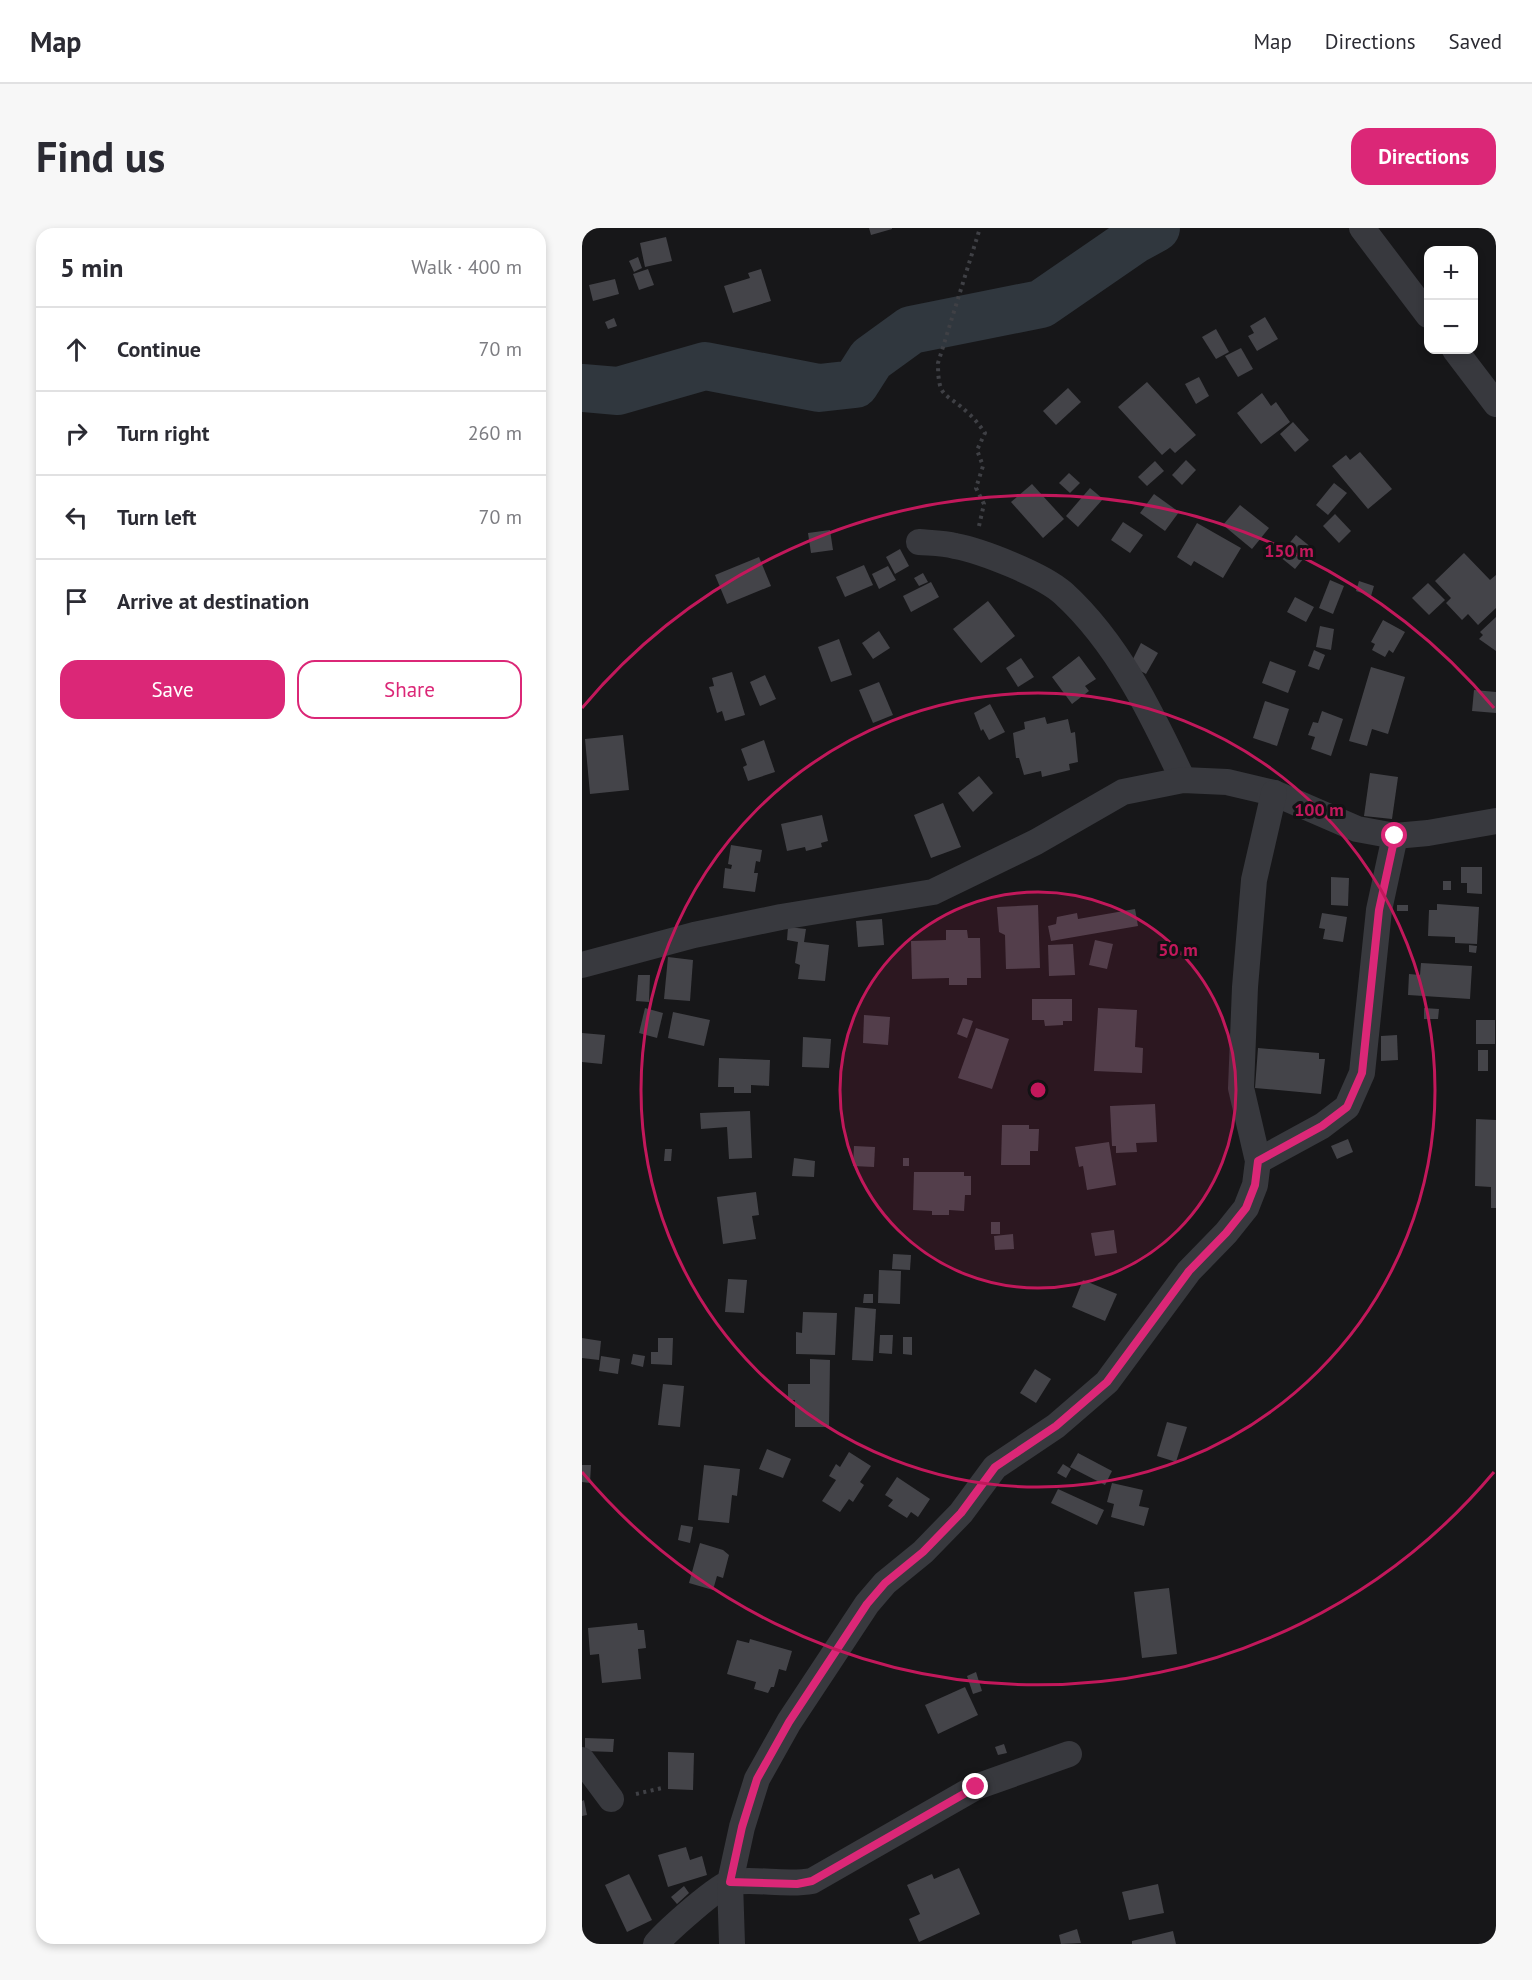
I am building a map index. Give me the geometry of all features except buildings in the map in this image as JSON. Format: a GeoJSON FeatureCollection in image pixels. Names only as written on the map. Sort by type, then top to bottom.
{"type":"FeatureCollection","features":[{"type":"Feature","properties":{"kind":"street"},"geometry":{"type":"LineString","coordinates":[[1362,228],[1424,310]]}},
{"type":"Feature","properties":{"kind":"street"},"geometry":{"type":"LineString","coordinates":[[1458,354],[1496,404]]}},
{"type":"Feature","properties":{"kind":"street"},"geometry":{"type":"LineString","coordinates":[[919,543],[954,545],[975,551],[1039,579],[1062,592],[1106,641],[1154,718],[1183,780]]}},
{"type":"Feature","properties":{"kind":"street"},"geometry":{"type":"LineString","coordinates":[[582,965],[694,935],[781,917],[933,892],[1036,842],[1124,792],[1183,780],[1227,782],[1274,793],[1357,829],[1395,836],[1428,833],[1496,821]]}},
{"type":"Feature","properties":{"kind":"street"},"geometry":{"type":"LineString","coordinates":[[732,1944],[730,1882],[742,1827],[757,1779],[789,1722],[867,1604],[885,1583],[923,1552],[961,1513],[995,1467],[1056,1426],[1107,1382],[1189,1271],[1226,1233],[1246,1208],[1255,1185],[1258,1161],[1240,1088],[1245,987],[1254,880],[1274,793]]}},
{"type":"Feature","properties":{"kind":"street"},"geometry":{"type":"LineString","coordinates":[[1258,1161],[1322,1126],[1347,1107],[1362,1073],[1379,910],[1395,836]]}},
{"type":"Feature","properties":{"kind":"street"},"geometry":{"type":"LineString","coordinates":[[656,1944],[676,1923],[730,1882],[797,1884],[812,1881],[976,1787],[1070,1754]]}},
{"type":"Feature","properties":{"kind":"street"},"geometry":{"type":"LineString","coordinates":[[582,1760],[611,1799]]}},
{"type":"Feature","properties":{"kind":"path"},"geometry":{"type":"LineString","coordinates":[[978,532],[984,504],[976,488],[983,466],[977,450],[985,433],[968,412],[944,396],[938,382],[938,363],[980,228]]}},
{"type":"Feature","properties":{"kind":"waterway"},"geometry":{"type":"LineString","coordinates":[[582,388],[618,391],[705,366],[819,388],[855,384],[871,359],[911,330],[1041,304],[1134,240],[1156,228]]}},
{"type":"Feature","properties":{"kind":"route"},"geometry":{"type":"LineString","coordinates":[[976,1787],[812,1881],[797,1884],[730,1882],[749,1800],[757,1779],[773,1747],[867,1604],[885,1583],[923,1552],[961,1513],[995,1467],[1056,1426],[1107,1382],[1189,1271],[1226,1233],[1246,1208],[1255,1185],[1258,1161],[1322,1126],[1347,1107],[1362,1073],[1379,910],[1395,836]]}}]}
